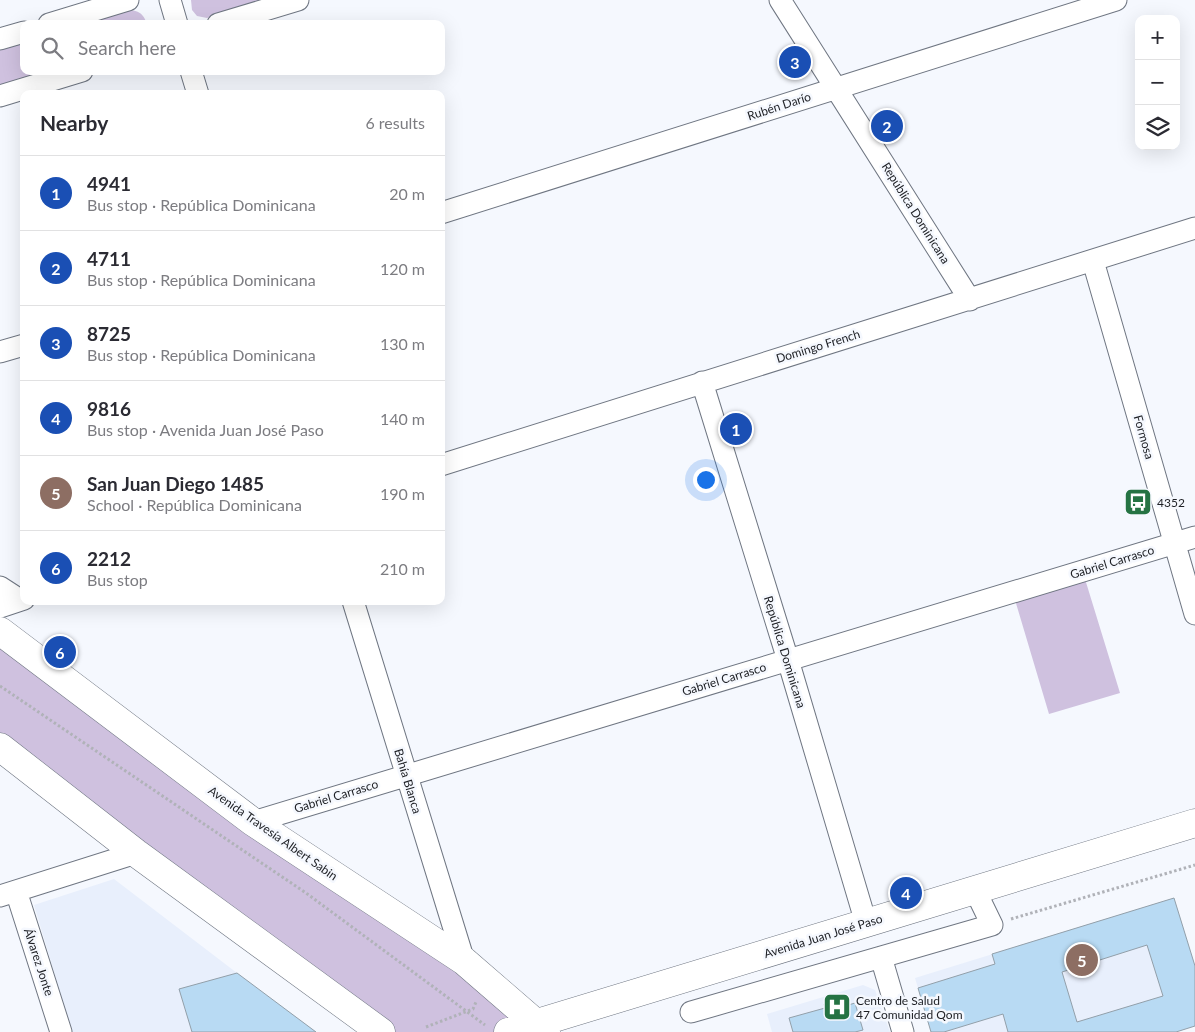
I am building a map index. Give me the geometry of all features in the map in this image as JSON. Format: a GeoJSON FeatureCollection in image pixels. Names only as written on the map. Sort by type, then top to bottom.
{"type":"FeatureCollection","features":[{"type":"Feature","properties":{"kind":"main road","name":"Avenida Travesía Albert Sabin"},"geometry":{"type":"LineString","coordinates":[[0,631],[253,822],[464,961],[541,1028]]}},
{"type":"Feature","properties":{"kind":"main road"},"geometry":{"type":"LineString","coordinates":[[0,747],[136,853],[381,1032]]}},
{"type":"Feature","properties":{"kind":"main road","name":"Avenida Juan José Paso"},"geometry":{"type":"LineString","coordinates":[[498,1030],[541,1028],[866,923],[1195,823]]}},
{"type":"Feature","properties":{"kind":"street"},"geometry":{"type":"LineString","coordinates":[[63,20],[128,0]]}},
{"type":"Feature","properties":{"kind":"street"},"geometry":{"type":"LineString","coordinates":[[170,0],[176,20]]}},
{"type":"Feature","properties":{"kind":"street"},"geometry":{"type":"LineString","coordinates":[[231,20],[298,0]]}},
{"type":"Feature","properties":{"kind":"street","name":"República Dominicana"},"geometry":{"type":"LineString","coordinates":[[780,0],[970,300]]}},
{"type":"Feature","properties":{"kind":"street","name":"Rubén Darío"},"geometry":{"type":"LineString","coordinates":[[445,212],[1116,0]]}},
{"type":"Feature","properties":{"kind":"street"},"geometry":{"type":"LineString","coordinates":[[0,39],[20,33]]}},
{"type":"Feature","properties":{"kind":"street"},"geometry":{"type":"LineString","coordinates":[[0,96],[69,75]]}},
{"type":"Feature","properties":{"kind":"street"},"geometry":{"type":"LineString","coordinates":[[192,75],[197,90]]}},
{"type":"Feature","properties":{"kind":"street","name":"Domingo French"},"geometry":{"type":"LineString","coordinates":[[445,464],[1195,228]]}},
{"type":"Feature","properties":{"kind":"street","name":"Formosa"},"geometry":{"type":"LineString","coordinates":[[1093,261],[1195,614]]}},
{"type":"Feature","properties":{"kind":"street"},"geometry":{"type":"LineString","coordinates":[[0,352],[20,345]]}},
{"type":"Feature","properties":{"kind":"street","name":"República Dominicana"},"geometry":{"type":"LineString","coordinates":[[702,382],[788,660],[866,923]]}},
{"type":"Feature","properties":{"kind":"street","name":"Gabriel Carrasco"},"geometry":{"type":"LineString","coordinates":[[253,822],[1195,537]]}},
{"type":"Feature","properties":{"kind":"street"},"geometry":{"type":"LineString","coordinates":[[0,587],[20,599]]}},
{"type":"Feature","properties":{"kind":"street"},"geometry":{"type":"LineString","coordinates":[[0,607],[20,601]]}},
{"type":"Feature","properties":{"kind":"street","name":"Bahía Blanca"},"geometry":{"type":"LineString","coordinates":[[354,605],[464,961]]}},
{"type":"Feature","properties":{"kind":"street"},"geometry":{"type":"LineString","coordinates":[[8,894],[136,853]]}},
{"type":"Feature","properties":{"kind":"street"},"geometry":{"type":"LineString","coordinates":[[692,1012],[992,925],[975,890]]}},
{"type":"Feature","properties":{"kind":"street","name":"Álvarez Jonte"},"geometry":{"type":"LineString","coordinates":[[8,894],[62,1032]]}},
{"type":"Feature","properties":{"kind":"street"},"geometry":{"type":"LineString","coordinates":[[881,957],[903,1032]]}},
{"type":"Feature","properties":{"kind":"path"},"geometry":{"type":"LineString","coordinates":[[0,686],[306,893],[467,1012],[498,1030]]}},
{"type":"Feature","properties":{"kind":"path"},"geometry":{"type":"LineString","coordinates":[[992,925],[1195,865]]}},
{"type":"Feature","properties":{"kind":"path"},"geometry":{"type":"LineString","coordinates":[[426,1027],[473,1009],[479,995]]}},
{"type":"Feature","properties":{"kind":"shaded area"},"geometry":{"type":"Polygon","coordinates":[[[191,0],[266,0],[207,18],[197,16],[192,10],[191,0]]]}},
{"type":"Feature","properties":{"kind":"shaded area"},"geometry":{"type":"Polygon","coordinates":[[[125,10],[133,10],[139,12],[145,20],[94,20],[125,10]]]}},
{"type":"Feature","properties":{"kind":"shaded area"},"geometry":{"type":"Polygon","coordinates":[[[20,42],[20,75],[44,75],[0,89],[0,48],[20,42]]]}},
{"type":"Feature","properties":{"kind":"shaded area"},"geometry":{"type":"Polygon","coordinates":[[[1085,579],[1120,693],[1049,714],[1015,600],[1085,579]]]}},
{"type":"Feature","properties":{"kind":"shaded area"},"geometry":{"type":"Polygon","coordinates":[[[0,631],[537,1023],[508,1032],[381,1032],[0,747],[0,631]]]}},
{"type":"Feature","properties":{"kind":"shaded area"},"geometry":{"type":"Polygon","coordinates":[[[114,879],[316,1032],[72,1032],[34,905],[114,879]]]}},
{"type":"Feature","properties":{"kind":"shaded area"},"geometry":{"type":"Polygon","coordinates":[[[1174,898],[1195,966],[1195,1026],[1176,1032],[931,1032],[915,978],[1174,898]]]}},
{"type":"Feature","properties":{"kind":"shaded area","name":"Centro de Salud 47 Comunidad Qom"},"geometry":{"type":"Polygon","coordinates":[[[863,985],[875,990],[890,1032],[772,1032],[767,1014],[863,985]]]}},
{"type":"Feature","properties":{"kind":"building"},"geometry":{"type":"Polygon","coordinates":[[[1174,898],[1195,966],[1195,1026],[1176,1032],[1008,1032],[1003,1014],[944,1032],[931,1032],[918,988],[995,964],[992,954],[1174,898]],[[1147,945],[1062,972],[1077,1022],[1163,996],[1147,945]]]}},
{"type":"Feature","properties":{"kind":"building"},"geometry":{"type":"Polygon","coordinates":[[[237,973],[316,1032],[192,1032],[179,989],[237,973]]]}},
{"type":"Feature","properties":{"kind":"building"},"geometry":{"type":"Polygon","coordinates":[[[843,998],[845,1006],[855,1003],[863,1030],[855,1032],[793,1032],[789,1018],[825,1008],[824,1004],[843,998]]]}},
{"type":"Feature","properties":{"kind":"place","name":"8725"},"geometry":{"type":"Point","coordinates":[795,62]}},
{"type":"Feature","properties":{"kind":"place","name":"4711"},"geometry":{"type":"Point","coordinates":[887,126]}},
{"type":"Feature","properties":{"kind":"place","name":"4941"},"geometry":{"type":"Point","coordinates":[736,429]}},
{"type":"Feature","properties":{"kind":"place","name":"4352"},"geometry":{"type":"Point","coordinates":[1138,502]}},
{"type":"Feature","properties":{"kind":"place","name":"2212"},"geometry":{"type":"Point","coordinates":[60,652]}},
{"type":"Feature","properties":{"kind":"place","name":"9816"},"geometry":{"type":"Point","coordinates":[906,893]}},
{"type":"Feature","properties":{"kind":"place","name":"San Juan Diego 1485"},"geometry":{"type":"Point","coordinates":[1082,960]}},
{"type":"Feature","properties":{"kind":"place","name":"Centro de Salud 47 Comunidad Qom"},"geometry":{"type":"Point","coordinates":[837,1007]}}]}
